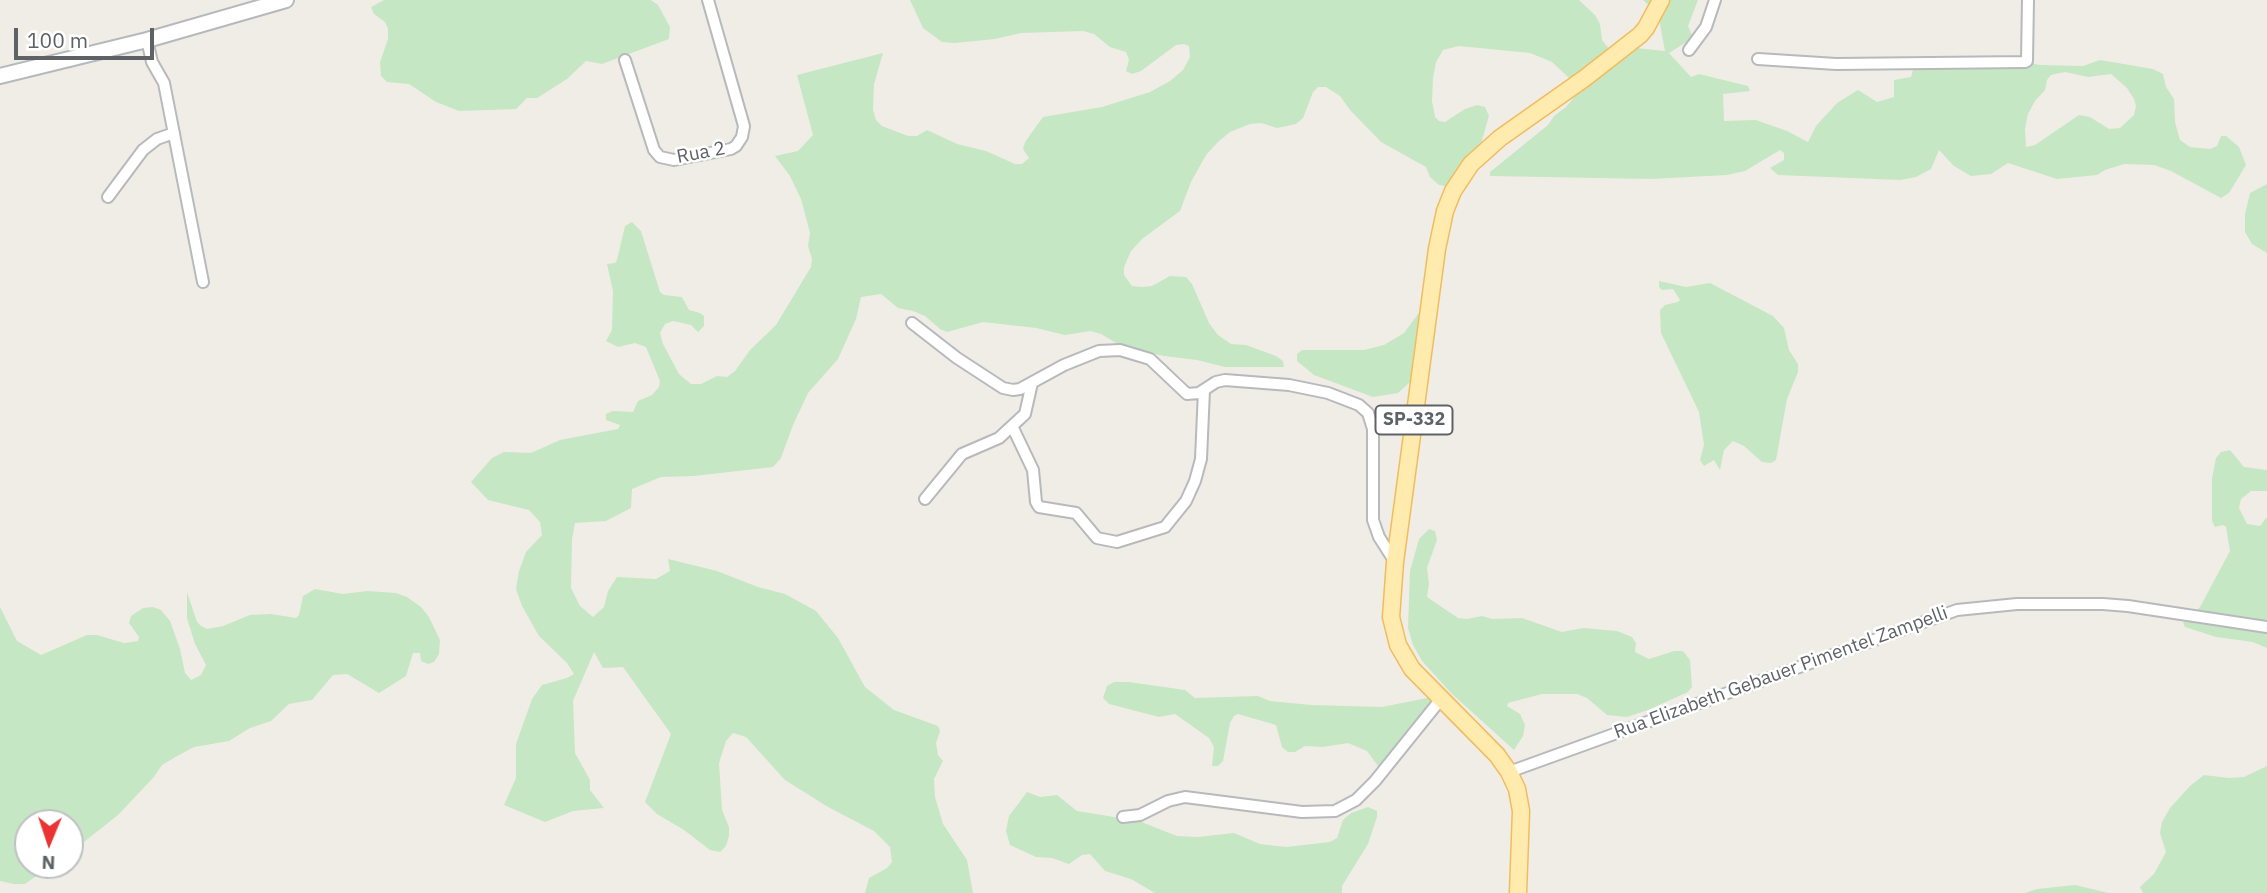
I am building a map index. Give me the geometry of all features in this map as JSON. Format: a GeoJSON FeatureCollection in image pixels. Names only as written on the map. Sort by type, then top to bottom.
{"type":"FeatureCollection","features":[{"type":"Feature","properties":{"kind":"main road","name":"SP-332"},"geometry":{"type":"LineString","coordinates":[[1518,893],[1521,811],[1517,789],[1497,755],[1412,669],[1398,645],[1391,617],[1395,562],[1438,240],[1452,191],[1481,154],[1640,35],[1661,0]]}},
{"type":"Feature","properties":{"kind":"street"},"geometry":{"type":"LineString","coordinates":[[0,76],[146,40],[286,0]]}},
{"type":"Feature","properties":{"kind":"street","name":"Rua 2"},"geometry":{"type":"LineString","coordinates":[[625,60],[654,150],[660,157],[674,160],[736,146],[742,137],[744,126],[708,0]]}},
{"type":"Feature","properties":{"kind":"street"},"geometry":{"type":"LineString","coordinates":[[1689,50],[1706,27],[1715,0]]}},
{"type":"Feature","properties":{"kind":"street"},"geometry":{"type":"LineString","coordinates":[[1758,60],[1836,64],[2027,61],[2028,0]]}},
{"type":"Feature","properties":{"kind":"street"},"geometry":{"type":"LineString","coordinates":[[146,40],[152,62],[164,83],[203,282]]}},
{"type":"Feature","properties":{"kind":"street"},"geometry":{"type":"LineString","coordinates":[[108,197],[143,150],[157,139],[174,133]]}},
{"type":"Feature","properties":{"kind":"street"},"geometry":{"type":"LineString","coordinates":[[912,323],[957,358],[1003,388],[1013,390],[1099,351],[1120,350],[1150,359],[1182,392],[1191,394],[1225,380],[1328,393],[1359,405],[1371,420],[1373,429],[1373,520],[1379,537],[1395,562]]}},
{"type":"Feature","properties":{"kind":"street"},"geometry":{"type":"LineString","coordinates":[[925,499],[962,454],[999,438],[1025,414],[1032,383]]}},
{"type":"Feature","properties":{"kind":"street"},"geometry":{"type":"LineString","coordinates":[[1012,426],[1033,470],[1036,502],[1039,507],[1076,513],[1097,538],[1117,542],[1165,527],[1186,501],[1201,459],[1204,390]]}},
{"type":"Feature","properties":{"kind":"street","name":"Rua Elizabeth Gebauer Pimentel Zampelli"},"geometry":{"type":"LineString","coordinates":[[1509,772],[1957,610],[2017,604],[2116,605],[2267,627]]}},
{"type":"Feature","properties":{"kind":"street"},"geometry":{"type":"LineString","coordinates":[[1123,817],[1140,815],[1168,801],[1185,797],[1302,812],[1335,811],[1356,800],[1375,781],[1441,699]]}},
{"type":"Feature","properties":{"kind":"green space"},"geometry":{"type":"Polygon","coordinates":[[[384,0],[651,0],[658,5],[670,27],[669,39],[602,64],[586,61],[567,79],[537,98],[527,98],[516,109],[459,111],[436,102],[409,84],[387,82],[381,76],[380,62],[388,39],[388,29],[371,7],[384,0]]]}},
{"type":"Feature","properties":{"kind":"green space"},"geometry":{"type":"Polygon","coordinates":[[[910,0],[1579,0],[1595,15],[1600,24],[1602,40],[1609,49],[1575,79],[1568,77],[1552,62],[1530,53],[1459,46],[1443,50],[1436,62],[1433,78],[1432,101],[1435,117],[1445,122],[1477,105],[1485,107],[1489,116],[1480,147],[1461,172],[1445,186],[1439,185],[1430,177],[1426,167],[1381,142],[1340,96],[1326,87],[1318,87],[1313,92],[1303,118],[1296,124],[1277,128],[1261,123],[1250,124],[1230,132],[1218,142],[1206,155],[1191,182],[1180,211],[1142,239],[1131,251],[1124,267],[1124,275],[1132,286],[1142,287],[1152,286],[1170,276],[1186,277],[1218,335],[1231,344],[1246,345],[1276,356],[1283,361],[1284,367],[1225,367],[1164,356],[1121,346],[1090,331],[1065,335],[1036,328],[983,322],[947,332],[925,316],[898,308],[881,294],[861,297],[856,319],[838,359],[808,393],[781,458],[773,467],[661,477],[632,489],[631,508],[606,521],[575,523],[571,588],[580,606],[593,617],[604,607],[608,591],[617,577],[656,579],[670,571],[668,559],[717,571],[785,594],[816,611],[838,638],[865,687],[894,710],[938,726],[940,731],[936,743],[938,755],[943,761],[934,779],[935,797],[943,824],[967,860],[973,893],[865,893],[869,878],[892,862],[890,847],[874,831],[785,780],[746,737],[733,733],[726,741],[719,763],[722,810],[729,827],[729,836],[726,846],[720,852],[710,850],[657,814],[645,802],[671,734],[623,667],[603,668],[594,652],[573,701],[575,753],[590,780],[590,790],[604,808],[573,811],[545,822],[504,805],[516,778],[516,744],[532,699],[542,685],[574,674],[567,663],[539,636],[516,589],[526,552],[542,535],[540,522],[529,510],[488,500],[471,482],[492,458],[504,452],[531,453],[560,440],[618,429],[620,425],[606,420],[606,414],[613,411],[633,412],[638,401],[652,395],[659,387],[660,381],[646,347],[635,343],[618,347],[606,341],[612,330],[613,291],[607,264],[617,260],[625,226],[632,222],[641,231],[660,292],[682,297],[689,310],[704,316],[704,326],[698,332],[691,325],[673,321],[665,324],[660,333],[679,374],[691,384],[701,384],[717,376],[727,377],[776,325],[811,267],[812,259],[808,246],[810,233],[801,199],[790,176],[775,156],[798,151],[813,135],[797,75],[883,53],[874,84],[873,110],[876,120],[882,126],[908,136],[917,136],[927,130],[957,144],[1022,164],[1029,158],[1023,149],[1025,142],[1043,117],[1102,107],[1150,92],[1183,70],[1190,57],[1189,46],[1176,45],[1141,71],[1132,74],[1126,71],[1129,60],[1126,52],[1110,47],[1094,34],[1083,31],[1021,33],[995,39],[942,42],[923,28],[910,0]]]}},
{"type":"Feature","properties":{"kind":"green space"},"geometry":{"type":"Polygon","coordinates":[[[1643,0],[1698,0],[1688,26],[1692,35],[1688,41],[1669,53],[1691,77],[1699,74],[1748,86],[1750,91],[1723,94],[1724,121],[1756,120],[1808,142],[1816,126],[1837,103],[1858,90],[1877,102],[1894,97],[1894,80],[1911,77],[1913,70],[1929,70],[1963,58],[2083,66],[2100,60],[2153,69],[2163,74],[2166,87],[2174,99],[2175,122],[2180,140],[2190,147],[2210,149],[2217,146],[2221,136],[2226,136],[2239,147],[2246,165],[2229,193],[2221,198],[2171,171],[2154,165],[2124,164],[2097,175],[2057,179],[2008,163],[1991,174],[1971,176],[1954,166],[1939,150],[1931,169],[1916,177],[1900,180],[1778,175],[1770,168],[1784,160],[1784,153],[1780,150],[1745,171],[1727,175],[1651,179],[1490,176],[1490,172],[1548,125],[1582,88],[1636,48],[1665,51],[1655,11],[1643,0]],[[2065,72],[2051,75],[2045,90],[2028,114],[2026,147],[2035,145],[2079,115],[2090,117],[2109,129],[2120,128],[2134,115],[2134,99],[2127,88],[2111,74],[2088,77],[2065,72]]]}},
{"type":"Feature","properties":{"kind":"green space"},"geometry":{"type":"Polygon","coordinates":[[[2267,184],[2267,253],[2252,244],[2245,232],[2245,214],[2250,193],[2267,184]]]}},
{"type":"Feature","properties":{"kind":"green space"},"geometry":{"type":"Polygon","coordinates":[[[1659,281],[1686,287],[1710,283],[1773,316],[1784,328],[1789,350],[1798,364],[1798,372],[1787,399],[1776,460],[1771,463],[1762,462],[1744,446],[1733,441],[1724,450],[1720,470],[1714,460],[1704,466],[1700,460],[1704,445],[1699,412],[1661,333],[1660,310],[1665,305],[1680,300],[1673,289],[1662,290],[1659,281]]]}},
{"type":"Feature","properties":{"kind":"green space"},"geometry":{"type":"Polygon","coordinates":[[[1427,309],[1427,334],[1410,382],[1398,393],[1373,397],[1314,375],[1297,361],[1297,354],[1302,350],[1364,350],[1384,345],[1404,333],[1418,314],[1427,309]]]}},
{"type":"Feature","properties":{"kind":"green space"},"geometry":{"type":"Polygon","coordinates":[[[2230,450],[2244,467],[2267,470],[2267,491],[2251,491],[2241,499],[2239,508],[2247,524],[2260,526],[2267,517],[2267,648],[2253,642],[2216,637],[2185,627],[2183,623],[2200,607],[2230,551],[2226,527],[2215,527],[2212,521],[2212,478],[2216,458],[2221,452],[2230,450]]]}},
{"type":"Feature","properties":{"kind":"green space"},"geometry":{"type":"Polygon","coordinates":[[[1429,529],[1435,531],[1437,540],[1427,568],[1427,597],[1458,618],[1522,618],[1562,632],[1583,628],[1617,631],[1632,637],[1636,643],[1635,652],[1649,659],[1683,651],[1690,660],[1692,687],[1688,692],[1627,717],[1607,715],[1587,698],[1577,694],[1542,694],[1508,703],[1507,706],[1520,714],[1525,725],[1523,736],[1514,750],[1451,693],[1422,661],[1413,645],[1408,628],[1410,571],[1419,539],[1429,529]]]}},
{"type":"Feature","properties":{"kind":"green space"},"geometry":{"type":"Polygon","coordinates":[[[315,589],[343,594],[367,591],[396,593],[407,597],[429,617],[440,640],[439,654],[434,662],[428,664],[421,661],[420,653],[413,653],[406,676],[379,693],[347,674],[333,675],[312,700],[289,704],[271,721],[250,728],[229,741],[194,747],[162,765],[118,815],[84,842],[84,809],[14,809],[14,879],[32,879],[25,884],[0,881],[0,607],[17,641],[41,655],[87,635],[97,635],[124,643],[138,641],[139,637],[129,623],[131,616],[143,608],[161,610],[170,621],[185,673],[191,680],[201,675],[206,665],[195,644],[187,618],[187,592],[197,622],[207,629],[223,626],[250,615],[271,614],[296,618],[303,596],[315,589]]]}},
{"type":"Feature","properties":{"kind":"green space"},"geometry":{"type":"Polygon","coordinates":[[[1114,682],[1185,690],[1195,698],[1258,696],[1270,701],[1311,705],[1382,707],[1427,698],[1434,703],[1431,716],[1417,738],[1386,766],[1378,766],[1367,751],[1348,743],[1323,747],[1305,746],[1295,752],[1288,752],[1282,747],[1276,725],[1238,714],[1230,723],[1223,761],[1218,766],[1212,766],[1214,747],[1209,738],[1175,714],[1159,717],[1109,704],[1103,698],[1107,686],[1114,682]]]}},
{"type":"Feature","properties":{"kind":"green space"},"geometry":{"type":"Polygon","coordinates":[[[2267,766],[2267,893],[2143,893],[2140,887],[2154,874],[2166,852],[2160,833],[2162,822],[2170,808],[2190,786],[2204,775],[2244,777],[2267,766]]]}},
{"type":"Feature","properties":{"kind":"green space"},"geometry":{"type":"Polygon","coordinates":[[[1027,792],[1040,797],[1057,795],[1077,811],[1139,821],[1177,836],[1198,837],[1234,833],[1260,844],[1286,847],[1330,842],[1337,838],[1343,820],[1351,813],[1368,807],[1377,811],[1377,817],[1368,844],[1342,886],[1342,893],[1155,893],[1131,879],[1105,871],[1090,854],[1082,855],[1069,864],[1052,858],[1036,857],[1010,845],[1006,831],[1009,816],[1027,792]]]}},
{"type":"Feature","properties":{"kind":"green space"},"geometry":{"type":"Polygon","coordinates":[[[2075,885],[2109,893],[2025,893],[2037,889],[2075,885]]]}}]}
